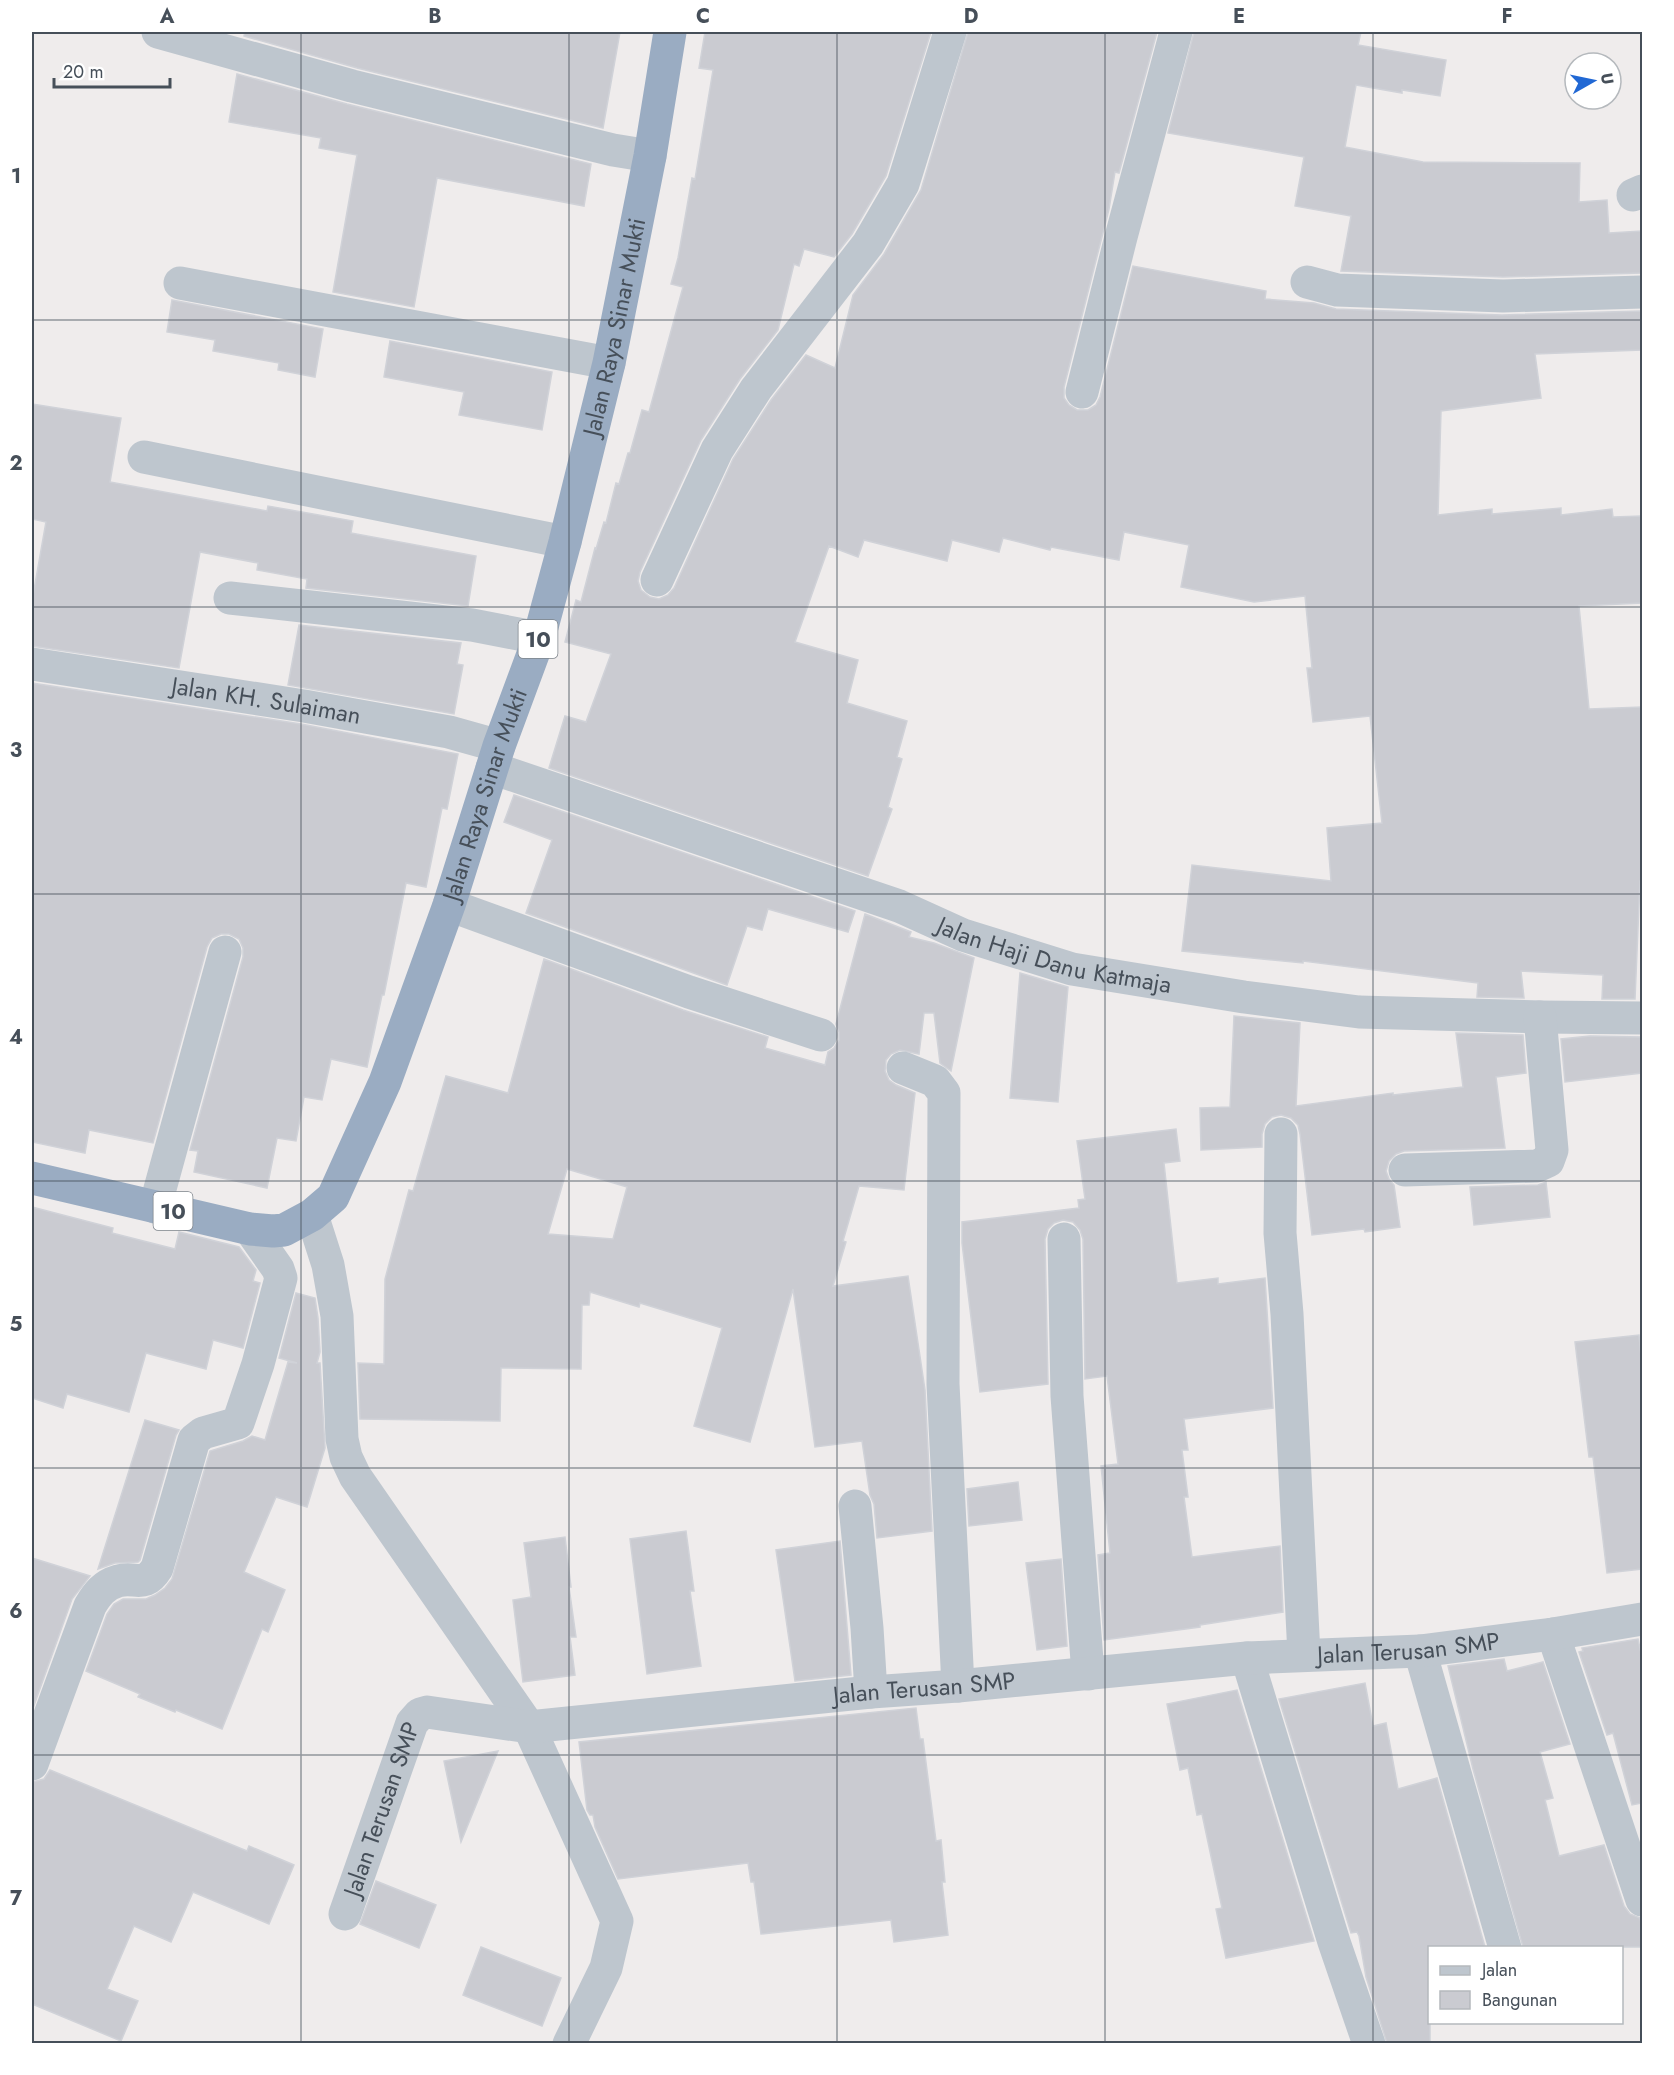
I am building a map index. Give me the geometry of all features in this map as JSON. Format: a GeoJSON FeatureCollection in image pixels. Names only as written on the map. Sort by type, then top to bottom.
{"type":"FeatureCollection","features":[{"type":"Feature","properties":{"kind":"highway","name":"Jalan Raya Sinar Mukti"},"geometry":{"type":"LineString","coordinates":[[32,1178],[250,1229],[273,1231],[284,1230],[312,1215],[333,1197],[380,1092],[449,905],[495,757],[539,638],[566,542],[609,363],[650,156],[670,32]]}},
{"type":"Feature","properties":{"kind":"street"},"geometry":{"type":"LineString","coordinates":[[158,32],[352,86],[613,150],[650,156]]}},
{"type":"Feature","properties":{"kind":"street"},"geometry":{"type":"LineString","coordinates":[[657,580],[717,450],[756,389],[868,244],[903,184],[950,32]]}},
{"type":"Feature","properties":{"kind":"street"},"geometry":{"type":"LineString","coordinates":[[1082,392],[1176,32]]}},
{"type":"Feature","properties":{"kind":"street"},"geometry":{"type":"LineString","coordinates":[[1307,282],[1337,290],[1468,295],[1642,292]]}},
{"type":"Feature","properties":{"kind":"street"},"geometry":{"type":"LineString","coordinates":[[180,283],[609,363]]}},
{"type":"Feature","properties":{"kind":"street"},"geometry":{"type":"LineString","coordinates":[[144,457],[566,542]]}},
{"type":"Feature","properties":{"kind":"street"},"geometry":{"type":"LineString","coordinates":[[230,598],[472,625],[539,638]]}},
{"type":"Feature","properties":{"kind":"street","name":"Jalan KH. Sulaiman"},"geometry":{"type":"LineString","coordinates":[[32,664],[304,706],[438,730],[495,757]]}},
{"type":"Feature","properties":{"kind":"street","name":"Jalan Haji Danu Katmaja"},"geometry":{"type":"LineString","coordinates":[[495,757],[899,906],[963,935],[1072,969],[1244,997],[1359,1012],[1540,1017],[1642,1017]]}},
{"type":"Feature","properties":{"kind":"street"},"geometry":{"type":"LineString","coordinates":[[449,905],[689,992],[821,1035]]}},
{"type":"Feature","properties":{"kind":"street"},"geometry":{"type":"LineString","coordinates":[[155,1207],[225,952]]}},
{"type":"Feature","properties":{"kind":"street"},"geometry":{"type":"LineString","coordinates":[[1406,1170],[1537,1166],[1548,1161],[1552,1150],[1540,1017]]}},
{"type":"Feature","properties":{"kind":"street"},"geometry":{"type":"LineString","coordinates":[[903,1068],[935,1081],[944,1093],[943,1384],[958,1686]]}},
{"type":"Feature","properties":{"kind":"street"},"geometry":{"type":"LineString","coordinates":[[1281,1134],[1280,1233],[1287,1314],[1304,1655]]}},
{"type":"Feature","properties":{"kind":"street"},"geometry":{"type":"LineString","coordinates":[[312,1215],[328,1265],[337,1316],[342,1439],[346,1457],[355,1476],[529,1727],[617,1922],[606,1968],[569,2043]]}},
{"type":"Feature","properties":{"kind":"street"},"geometry":{"type":"LineString","coordinates":[[32,1764],[90,1606],[99,1590],[119,1580],[145,1581],[152,1576],[157,1568],[194,1440],[203,1433],[238,1423],[258,1364],[281,1278],[278,1269],[250,1229]]}},
{"type":"Feature","properties":{"kind":"street"},"geometry":{"type":"LineString","coordinates":[[1064,1239],[1067,1396],[1088,1674]]}},
{"type":"Feature","properties":{"kind":"street"},"geometry":{"type":"LineString","coordinates":[[855,1506],[871,1692]]}},
{"type":"Feature","properties":{"kind":"street","name":"Jalan Terusan SMP"},"geometry":{"type":"LineString","coordinates":[[345,1914],[412,1723],[420,1714],[436,1713],[529,1727],[871,1692],[958,1686],[1247,1658],[1420,1651],[1553,1634],[1642,1619]]}},
{"type":"Feature","properties":{"kind":"street"},"geometry":{"type":"LineString","coordinates":[[1553,1634],[1642,1900]]}},
{"type":"Feature","properties":{"kind":"street"},"geometry":{"type":"LineString","coordinates":[[1420,1651],[1505,1946]]}},
{"type":"Feature","properties":{"kind":"street"},"geometry":{"type":"LineString","coordinates":[[1247,1658],[1334,1942],[1369,2043]]}},
{"type":"Feature","properties":{"kind":"building"},"geometry":{"type":"Polygon","coordinates":[[[245,32],[620,32],[603,128],[357,68],[244,36],[245,32]]]}},
{"type":"Feature","properties":{"kind":"building"},"geometry":{"type":"Polygon","coordinates":[[[705,32],[931,32],[886,176],[852,234],[834,257],[804,249],[799,266],[794,264],[778,330],[740,379],[701,440],[640,572],[638,581],[641,590],[650,597],[659,599],[668,595],[674,588],[733,459],[771,400],[806,355],[835,368],[853,295],[884,254],[921,190],[968,32],[1157,32],[1119,173],[1115,172],[1109,209],[1064,387],[1064,398],[1077,410],[1088,410],[1096,405],[1100,397],[1133,266],[1266,291],[1265,299],[1314,303],[1336,309],[1502,315],[1642,311],[1642,350],[1535,354],[1541,398],[1441,411],[1438,515],[1492,509],[1492,514],[1561,508],[1561,515],[1612,509],[1613,517],[1642,516],[1642,603],[1579,606],[1589,709],[1642,707],[1642,881],[1640,881],[1635,999],[1602,999],[1603,975],[1521,971],[1524,998],[1477,997],[1478,983],[1303,961],[1303,963],[1182,951],[1192,865],[1331,881],[1327,828],[1382,823],[1370,716],[1313,722],[1307,668],[1312,668],[1305,596],[1254,602],[1181,587],[1189,545],[1124,532],[1119,560],[1051,547],[1050,550],[1003,538],[999,552],[952,540],[947,561],[864,540],[858,557],[829,546],[795,642],[858,660],[847,703],[907,721],[897,757],[902,759],[888,807],[892,809],[868,876],[549,768],[565,716],[586,722],[611,654],[565,642],[576,600],[581,602],[595,548],[604,522],[606,523],[616,483],[619,484],[628,453],[630,453],[642,410],[649,412],[683,287],[671,284],[678,258],[692,178],[695,179],[713,70],[699,68],[705,32]]]}},
{"type":"Feature","properties":{"kind":"building"},"geometry":{"type":"Polygon","coordinates":[[[1194,32],[1361,32],[1358,45],[1446,60],[1440,96],[1402,90],[1402,93],[1356,85],[1345,147],[1423,162],[1580,163],[1579,202],[1607,200],[1609,233],[1642,231],[1642,273],[1503,277],[1341,271],[1351,216],[1295,206],[1304,157],[1168,133],[1194,32]]]}},
{"type":"Feature","properties":{"kind":"building"},"geometry":{"type":"Polygon","coordinates":[[[237,74],[347,104],[591,164],[584,206],[437,178],[414,307],[333,292],[357,155],[319,148],[321,138],[229,122],[237,74]]]}},
{"type":"Feature","properties":{"kind":"building"},"geometry":{"type":"Polygon","coordinates":[[[172,300],[323,329],[315,377],[278,370],[279,363],[213,351],[215,340],[167,332],[172,300]]]}},
{"type":"Feature","properties":{"kind":"building"},"geometry":{"type":"Polygon","coordinates":[[[390,341],[552,372],[542,430],[459,415],[464,392],[384,377],[390,341]]]}},
{"type":"Feature","properties":{"kind":"building"},"geometry":{"type":"Polygon","coordinates":[[[32,404],[121,418],[110,482],[267,511],[268,506],[353,521],[351,533],[476,556],[468,606],[306,588],[307,579],[257,570],[258,563],[200,552],[179,668],[32,646],[32,601],[46,522],[32,519],[32,404]]]}},
{"type":"Feature","properties":{"kind":"building"},"geometry":{"type":"Polygon","coordinates":[[[299,625],[461,643],[457,664],[463,665],[454,714],[288,685],[299,625]]]}},
{"type":"Feature","properties":{"kind":"building"},"geometry":{"type":"Polygon","coordinates":[[[32,683],[301,724],[458,754],[447,809],[442,808],[426,887],[406,883],[367,1067],[331,1059],[322,1100],[304,1097],[296,1141],[277,1138],[267,1188],[194,1172],[198,1151],[190,1150],[243,957],[243,948],[239,939],[229,934],[221,934],[212,938],[207,947],[153,1143],[89,1130],[85,1153],[32,1142],[32,683]]]}},
{"type":"Feature","properties":{"kind":"building"},"geometry":{"type":"Polygon","coordinates":[[[514,795],[855,911],[848,932],[768,909],[762,930],[747,926],[727,985],[526,913],[552,840],[504,822],[514,795]]]}},
{"type":"Feature","properties":{"kind":"building"},"geometry":{"type":"Polygon","coordinates":[[[865,914],[911,932],[909,937],[934,943],[974,958],[951,1071],[940,1063],[934,1013],[924,1013],[919,1054],[900,1050],[891,1054],[886,1060],[885,1071],[889,1080],[915,1093],[904,1190],[859,1186],[833,1286],[908,1276],[925,1390],[932,1531],[877,1538],[874,1504],[870,1495],[862,1441],[815,1447],[793,1289],[750,1442],[694,1426],[722,1328],[640,1303],[639,1307],[590,1292],[589,1305],[582,1305],[581,1369],[501,1368],[500,1421],[360,1419],[358,1363],[384,1364],[385,1279],[409,1190],[413,1191],[446,1076],[508,1093],[544,959],[683,1010],[768,1037],[765,1048],[825,1065],[828,1052],[839,1040],[836,1024],[865,914]],[[567,1169],[548,1234],[613,1239],[627,1187],[567,1169]]]}},
{"type":"Feature","properties":{"kind":"building"},"geometry":{"type":"Polygon","coordinates":[[[1020,973],[1068,987],[1058,1102],[1010,1098],[1020,973]]]}},
{"type":"Feature","properties":{"kind":"building"},"geometry":{"type":"Polygon","coordinates":[[[1234,1016],[1300,1023],[1296,1106],[1393,1093],[1393,1095],[1463,1087],[1456,1033],[1523,1035],[1526,1073],[1496,1077],[1505,1148],[1404,1151],[1396,1154],[1389,1161],[1386,1171],[1394,1185],[1400,1227],[1365,1232],[1364,1229],[1312,1235],[1300,1134],[1298,1125],[1291,1118],[1281,1115],[1272,1117],[1265,1124],[1262,1147],[1201,1150],[1200,1108],[1230,1107],[1234,1016]]]}},
{"type":"Feature","properties":{"kind":"building"},"geometry":{"type":"Polygon","coordinates":[[[1590,1036],[1642,1037],[1642,1073],[1565,1082],[1561,1039],[1590,1036]]]}},
{"type":"Feature","properties":{"kind":"building"},"geometry":{"type":"Polygon","coordinates":[[[1176,1129],[1180,1161],[1164,1163],[1177,1283],[1218,1278],[1218,1284],[1265,1278],[1273,1408],[1184,1419],[1188,1450],[1182,1450],[1188,1497],[1184,1497],[1192,1557],[1280,1546],[1283,1612],[1200,1625],[1200,1627],[1104,1640],[1098,1555],[1110,1553],[1101,1466],[1118,1464],[1107,1376],[1085,1379],[1083,1239],[1080,1230],[1073,1222],[1063,1220],[1054,1223],[1048,1229],[1045,1239],[1048,1384],[980,1392],[962,1243],[962,1222],[1079,1208],[1078,1200],[1085,1199],[1077,1141],[1176,1129]]]}},
{"type":"Feature","properties":{"kind":"building"},"geometry":{"type":"Polygon","coordinates":[[[1546,1182],[1550,1217],[1474,1225],[1470,1187],[1538,1185],[1546,1182]]]}},
{"type":"Feature","properties":{"kind":"building"},"geometry":{"type":"Polygon","coordinates":[[[32,1207],[113,1228],[112,1233],[175,1249],[179,1232],[239,1247],[256,1270],[253,1281],[260,1283],[243,1348],[213,1340],[206,1369],[146,1353],[129,1412],[67,1394],[63,1408],[32,1398],[32,1207]]]}},
{"type":"Feature","properties":{"kind":"building"},"geometry":{"type":"Polygon","coordinates":[[[296,1293],[315,1298],[320,1352],[317,1363],[320,1363],[325,1448],[307,1507],[276,1497],[244,1572],[285,1590],[268,1632],[262,1629],[222,1729],[138,1697],[140,1694],[86,1671],[107,1614],[114,1604],[123,1599],[146,1599],[165,1588],[172,1579],[210,1451],[252,1436],[265,1440],[288,1362],[297,1363],[279,1358],[296,1293]]]}},
{"type":"Feature","properties":{"kind":"building"},"geometry":{"type":"Polygon","coordinates":[[[1639,1335],[1642,1368],[1642,1569],[1607,1573],[1593,1457],[1589,1457],[1575,1342],[1639,1335]]]}},
{"type":"Feature","properties":{"kind":"building"},"geometry":{"type":"Polygon","coordinates":[[[145,1420],[179,1430],[140,1560],[115,1563],[98,1569],[145,1420]]]}},
{"type":"Feature","properties":{"kind":"building"},"geometry":{"type":"Polygon","coordinates":[[[1018,1482],[1022,1520],[969,1526],[967,1489],[1018,1482]]]}},
{"type":"Feature","properties":{"kind":"building"},"geometry":{"type":"Polygon","coordinates":[[[686,1531],[694,1591],[690,1591],[701,1666],[647,1674],[630,1539],[686,1531]]]}},
{"type":"Feature","properties":{"kind":"building"},"geometry":{"type":"Polygon","coordinates":[[[565,1537],[576,1637],[570,1637],[575,1675],[523,1682],[513,1600],[531,1597],[524,1543],[565,1537]]]}},
{"type":"Feature","properties":{"kind":"building"},"geometry":{"type":"Polygon","coordinates":[[[840,1541],[851,1675],[795,1681],[776,1550],[840,1541]]]}},
{"type":"Feature","properties":{"kind":"building"},"geometry":{"type":"Polygon","coordinates":[[[32,1558],[90,1576],[72,1599],[32,1711],[32,1558]]]}},
{"type":"Feature","properties":{"kind":"building"},"geometry":{"type":"Polygon","coordinates":[[[1061,1559],[1067,1646],[1037,1650],[1026,1563],[1061,1559]]]}},
{"type":"Feature","properties":{"kind":"building"},"geometry":{"type":"Polygon","coordinates":[[[1638,1639],[1642,1658],[1642,1803],[1632,1805],[1613,1733],[1607,1735],[1579,1652],[1583,1651],[1582,1648],[1638,1639]]]}},
{"type":"Feature","properties":{"kind":"building"},"geometry":{"type":"Polygon","coordinates":[[[1504,1659],[1507,1671],[1543,1662],[1570,1744],[1540,1752],[1553,1798],[1545,1800],[1559,1856],[1604,1845],[1624,1906],[1630,1914],[1640,1918],[1642,1947],[1523,1946],[1473,1769],[1448,1666],[1504,1659]]]}},
{"type":"Feature","properties":{"kind":"building"},"geometry":{"type":"Polygon","coordinates":[[[1365,1683],[1373,1726],[1386,1723],[1398,1789],[1437,1778],[1485,1946],[1428,1946],[1430,2043],[1387,2043],[1366,1977],[1359,1936],[1357,1932],[1351,1933],[1279,1699],[1365,1683]]]}},
{"type":"Feature","properties":{"kind":"building"},"geometry":{"type":"Polygon","coordinates":[[[1237,1690],[1314,1941],[1226,1958],[1216,1909],[1222,1908],[1202,1814],[1197,1815],[1188,1768],[1180,1770],[1167,1704],[1237,1690]]]}},
{"type":"Feature","properties":{"kind":"building"},"geometry":{"type":"Polygon","coordinates":[[[916,1708],[920,1739],[923,1739],[936,1841],[941,1840],[945,1882],[942,1882],[948,1935],[894,1942],[891,1920],[761,1934],[754,1882],[751,1882],[748,1863],[618,1879],[595,1827],[593,1815],[590,1815],[587,1810],[579,1742],[916,1708]]]}},
{"type":"Feature","properties":{"kind":"building"},"geometry":{"type":"Polygon","coordinates":[[[498,1751],[461,1842],[444,1761],[498,1751]]]}},
{"type":"Feature","properties":{"kind":"building"},"geometry":{"type":"Polygon","coordinates":[[[50,1770],[247,1851],[249,1846],[294,1865],[269,1924],[193,1892],[171,1942],[134,1926],[107,1989],[138,2001],[121,2041],[32,2004],[32,1782],[44,1779],[50,1770]]]}},
{"type":"Feature","properties":{"kind":"building"},"geometry":{"type":"Polygon","coordinates":[[[376,1881],[436,1905],[419,1948],[360,1924],[376,1881]]]}},
{"type":"Feature","properties":{"kind":"building"},"geometry":{"type":"Polygon","coordinates":[[[481,1947],[561,1978],[542,2026],[463,1995],[481,1947]]]}}]}
